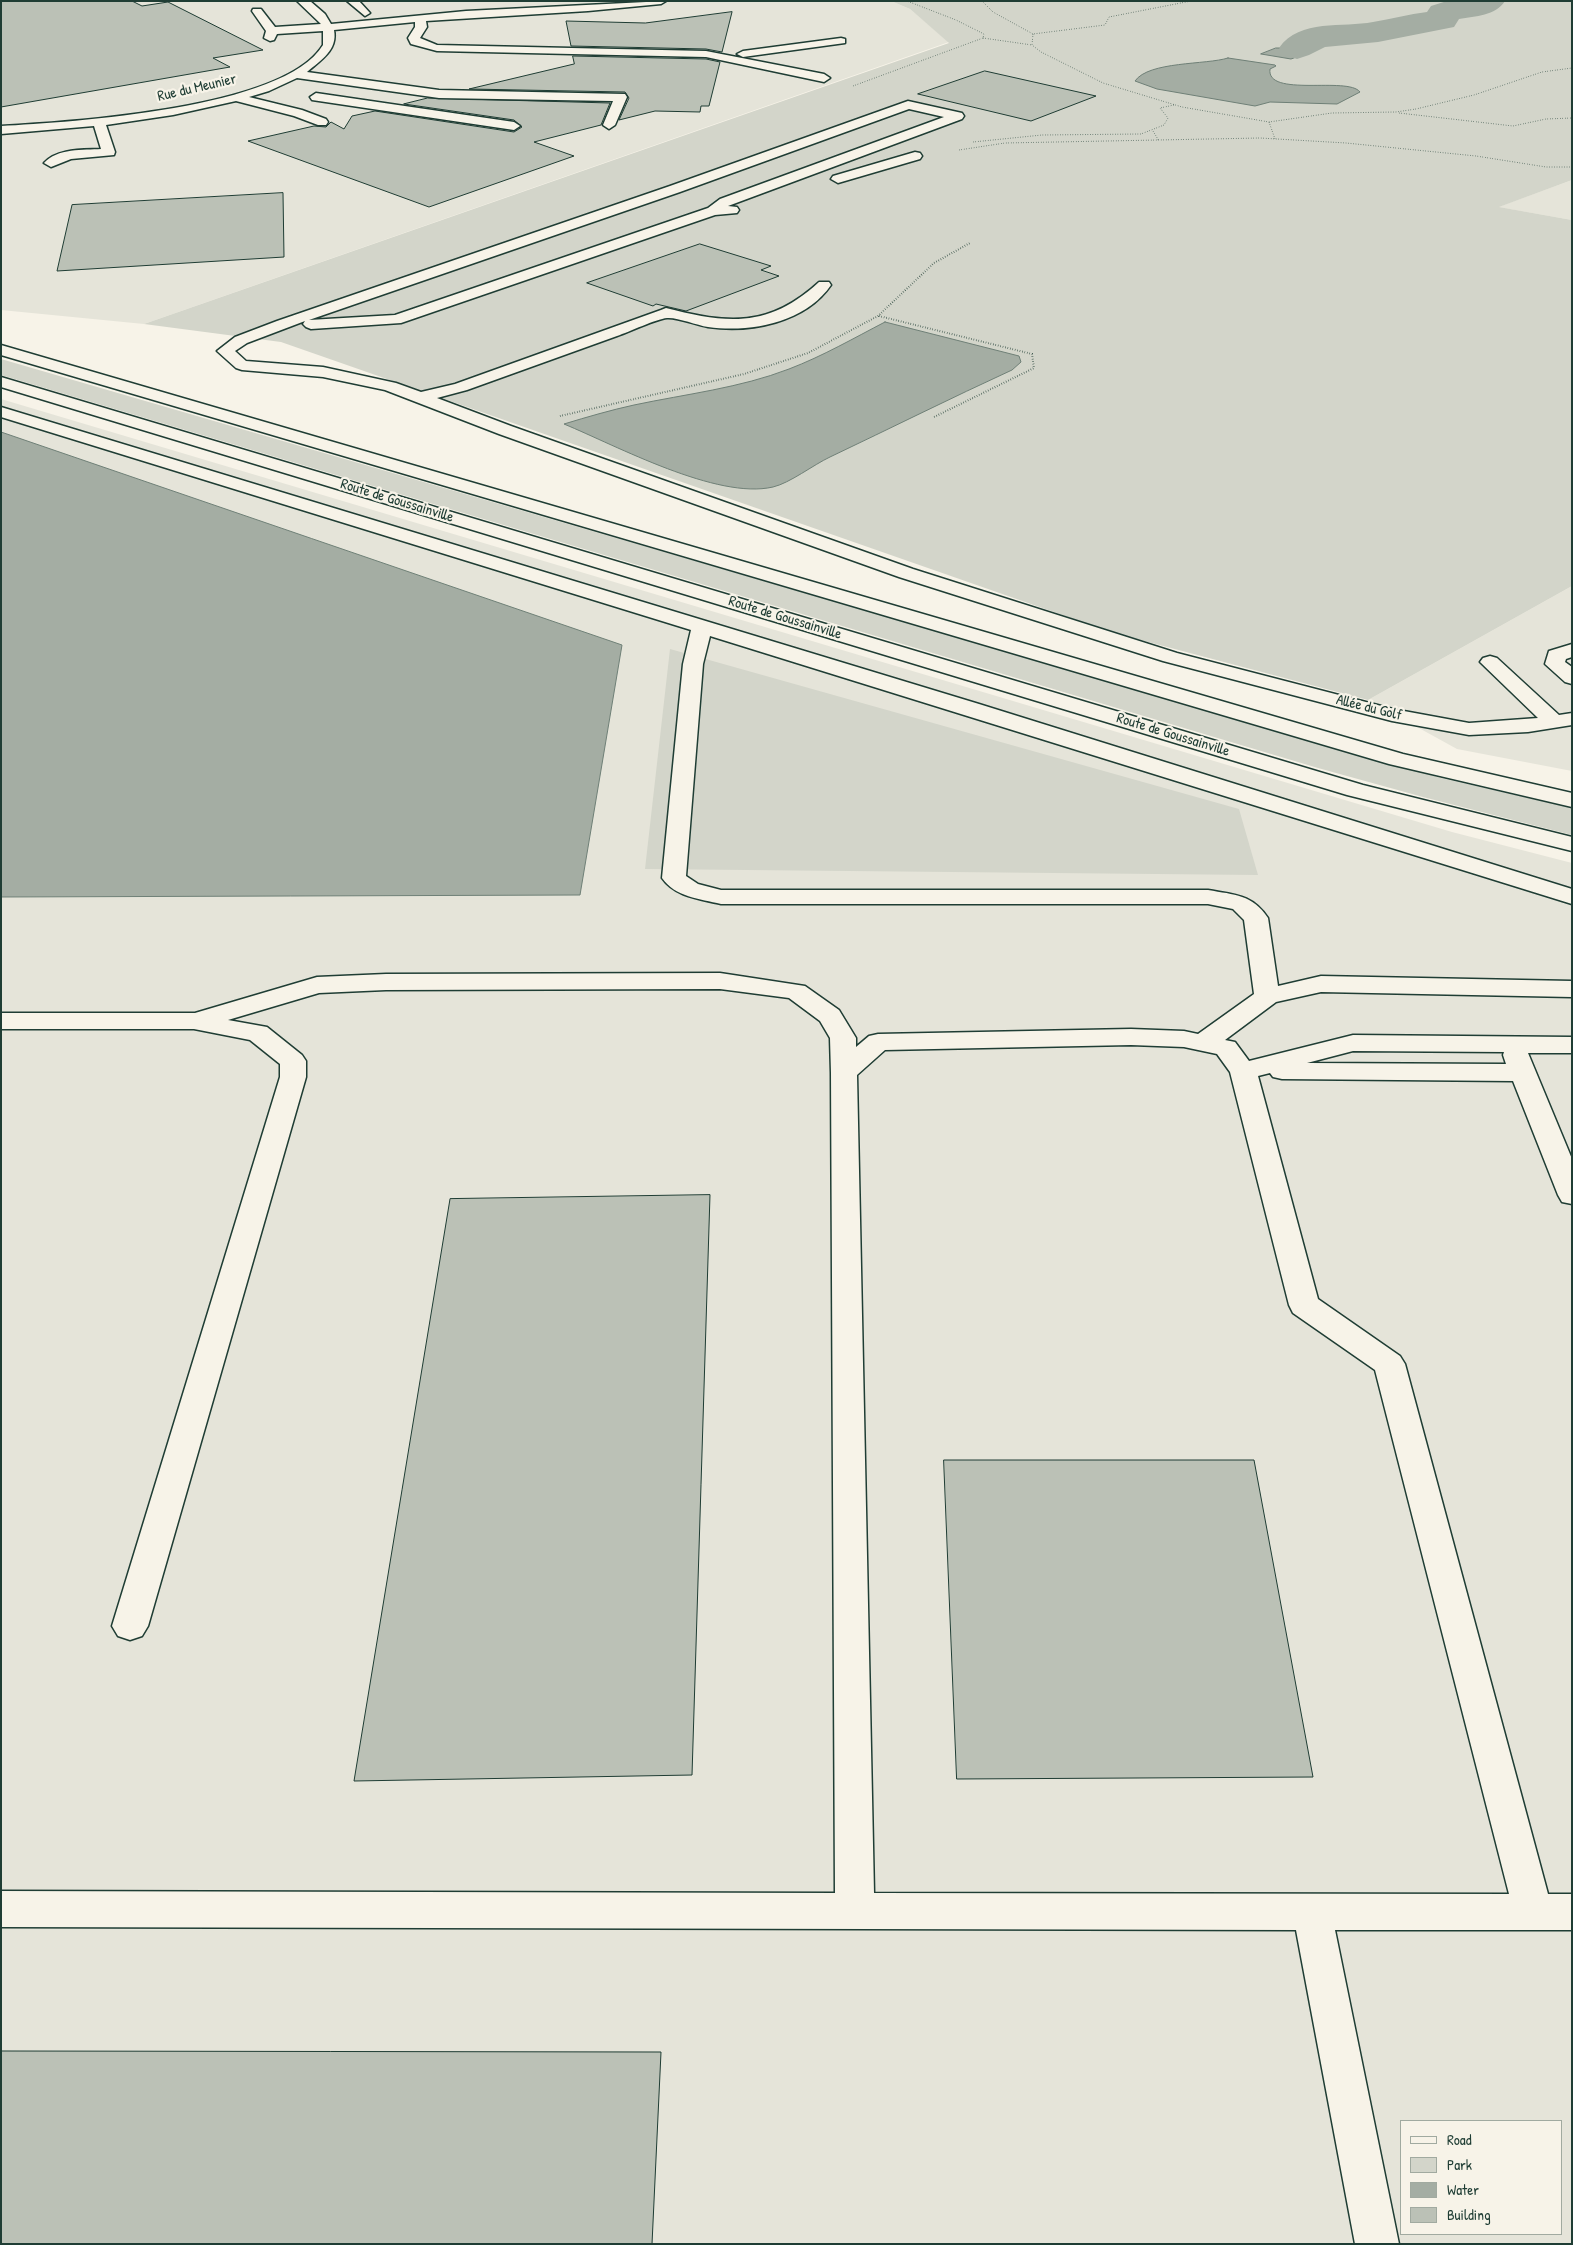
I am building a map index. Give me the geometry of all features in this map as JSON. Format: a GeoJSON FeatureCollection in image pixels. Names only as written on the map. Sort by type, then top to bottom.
{"type":"FeatureCollection","features":[{"type":"Feature","properties":{"kind":"street"},"geometry":{"type":"LineString","coordinates":[[302,1],[317,13],[330,28]]}},
{"type":"Feature","properties":{"kind":"street"},"geometry":{"type":"LineString","coordinates":[[352,1],[365,13]]}},
{"type":"Feature","properties":{"kind":"street"},"geometry":{"type":"LineString","coordinates":[[257,11],[271,35],[466,14],[605,8],[660,1]]}},
{"type":"Feature","properties":{"kind":"street"},"geometry":{"type":"LineString","coordinates":[[420,19],[421,27],[414,38],[416,42],[437,48],[706,54],[824,78]]}},
{"type":"Feature","properties":{"kind":"street","name":"Rue du Meunier"},"geometry":{"type":"LineString","coordinates":[[1,130],[99,122],[175,111],[234,97],[295,74],[319,59],[330,44],[330,28]]}},
{"type":"Feature","properties":{"kind":"street"},"geometry":{"type":"LineString","coordinates":[[725,57],[840,41]]}},
{"type":"Feature","properties":{"kind":"street"},"geometry":{"type":"LineString","coordinates":[[295,74],[439,94],[621,97],[609,125]]}},
{"type":"Feature","properties":{"kind":"street"},"geometry":{"type":"LineString","coordinates":[[507,108],[514,95]]}},
{"type":"Feature","properties":{"kind":"street"},"geometry":{"type":"LineString","coordinates":[[561,110],[568,96]]}},
{"type":"Feature","properties":{"kind":"street"},"geometry":{"type":"LineString","coordinates":[[234,97],[298,113],[322,122]]}},
{"type":"Feature","properties":{"kind":"street"},"geometry":{"type":"LineString","coordinates":[[316,97],[514,126]]}},
{"type":"Feature","properties":{"kind":"street"},"geometry":{"type":"LineString","coordinates":[[298,113],[322,107],[334,100]]}},
{"type":"Feature","properties":{"kind":"street"},"geometry":{"type":"LineString","coordinates":[[908,105],[958,116],[726,202],[713,211],[453,302],[396,320],[344,324],[282,324],[675,189],[908,105]]}},
{"type":"Feature","properties":{"kind":"street"},"geometry":{"type":"LineString","coordinates":[[51,163],[68,155],[109,152],[99,122]]}},
{"type":"Feature","properties":{"kind":"street"},"geometry":{"type":"LineString","coordinates":[[829,181],[915,156]]}},
{"type":"Feature","properties":{"kind":"street"},"geometry":{"type":"LineString","coordinates":[[713,211],[733,210],[791,192]]}},
{"type":"Feature","properties":{"kind":"street"},"geometry":{"type":"LineString","coordinates":[[421,397],[461,387],[666,313],[700,323],[737,325],[778,316],[803,305],[824,285]]}},
{"type":"Feature","properties":{"kind":"street","name":"Allée du Golf"},"geometry":{"type":"LineString","coordinates":[[282,324],[242,340],[225,352],[242,365],[323,372],[390,386],[505,430],[994,603],[1170,656],[1392,715],[1469,729],[1528,726],[1563,721]]}},
{"type":"Feature","properties":{"kind":"street","name":"Route de Goussainville"},"geometry":{"type":"LineString","coordinates":[[1,350],[1397,759],[1572,800]]}},
{"type":"Feature","properties":{"kind":"street","name":"Route de Goussainville"},"geometry":{"type":"LineString","coordinates":[[1,382],[1355,790],[1572,844]]}},
{"type":"Feature","properties":{"kind":"street"},"geometry":{"type":"LineString","coordinates":[[1,412],[1572,897]]}},
{"type":"Feature","properties":{"kind":"street"},"geometry":{"type":"LineString","coordinates":[[702,627],[693,664],[674,878],[679,883],[694,891],[721,897],[1208,897],[1241,903],[1256,918],[1266,996]]}},
{"type":"Feature","properties":{"kind":"street"},"geometry":{"type":"LineString","coordinates":[[1572,650],[1556,654],[1554,660],[1555,664],[1572,678]]}},
{"type":"Feature","properties":{"kind":"street"},"geometry":{"type":"LineString","coordinates":[[1490,662],[1563,721]]}},
{"type":"Feature","properties":{"kind":"street"},"geometry":{"type":"LineString","coordinates":[[196,1022],[317,985],[386,982],[720,981],[796,991],[830,1016],[843,1038],[844,1073],[855,1910]]}},
{"type":"Feature","properties":{"kind":"street"},"geometry":{"type":"LineString","coordinates":[[1203,1043],[1266,996],[1321,984],[1572,989]]}},
{"type":"Feature","properties":{"kind":"street"},"geometry":{"type":"LineString","coordinates":[[1,1022],[196,1022],[258,1033],[293,1061],[293,1078],[130,1626]]}},
{"type":"Feature","properties":{"kind":"street"},"geometry":{"type":"LineString","coordinates":[[844,1073],[878,1042],[1131,1037],[1184,1039],[1226,1048],[1243,1071],[1304,1305],[1388,1364],[1533,1912]]}},
{"type":"Feature","properties":{"kind":"street"},"geometry":{"type":"LineString","coordinates":[[1243,1071],[1353,1043],[1572,1045]]}},
{"type":"Feature","properties":{"kind":"street"},"geometry":{"type":"LineString","coordinates":[[1512,1045],[1572,1195]]}},
{"type":"Feature","properties":{"kind":"street"},"geometry":{"type":"LineString","coordinates":[[1243,1071],[1523,1073]]}},
{"type":"Feature","properties":{"kind":"street"},"geometry":{"type":"LineString","coordinates":[[1,1909],[1572,1912]]}},
{"type":"Feature","properties":{"kind":"street"},"geometry":{"type":"LineString","coordinates":[[1312,1911],[1377,2244]]}},
{"type":"Feature","properties":{"kind":"path"},"geometry":{"type":"LineString","coordinates":[[982,1],[986,9],[1027,29],[1033,34],[1106,25],[1110,17],[1191,1]]}},
{"type":"Feature","properties":{"kind":"path"},"geometry":{"type":"LineString","coordinates":[[1032,45],[1033,34]]}},
{"type":"Feature","properties":{"kind":"path"},"geometry":{"type":"LineString","coordinates":[[983,38],[1032,45],[1041,52],[1103,83],[1174,105],[1269,122],[1332,113],[1396,112],[1489,125],[1513,126],[1546,119],[1572,118]]}},
{"type":"Feature","properties":{"kind":"path"},"geometry":{"type":"LineString","coordinates":[[1396,112],[1474,95],[1542,72],[1572,68]]}},
{"type":"Feature","properties":{"kind":"path"},"geometry":{"type":"LineString","coordinates":[[915,156],[953,146],[1009,138],[1125,136],[1153,131],[1164,125],[1168,118],[1160,108],[1174,105]]}},
{"type":"Feature","properties":{"kind":"path"},"geometry":{"type":"LineString","coordinates":[[1269,122],[1275,139]]}},
{"type":"Feature","properties":{"kind":"path"},"geometry":{"type":"LineString","coordinates":[[1153,131],[1159,141]]}},
{"type":"Feature","properties":{"kind":"path"},"geometry":{"type":"LineString","coordinates":[[957,150],[1005,143],[1275,139],[1476,156],[1546,167],[1572,167]]}},
{"type":"Feature","properties":{"kind":"path"},"geometry":{"type":"LineString","coordinates":[[505,430],[744,374],[808,353],[878,316],[934,263],[970,243]]}},
{"type":"Feature","properties":{"kind":"path"},"geometry":{"type":"LineString","coordinates":[[878,316],[1032,354],[1034,368],[934,417]]}},
{"type":"Feature","properties":{"kind":"shaded area"},"geometry":{"type":"Polygon","coordinates":[[[1,1],[891,1],[910,9],[949,42],[144,324],[1,310],[1,1]]]}},
{"type":"Feature","properties":{"kind":"shaded area"},"geometry":{"type":"Polygon","coordinates":[[[1572,180],[1572,220],[1498,207],[1572,180]]]}},
{"type":"Feature","properties":{"kind":"shaded area"},"geometry":{"type":"Polygon","coordinates":[[[1,399],[1452,832],[1572,863],[1572,2244],[1,2244],[1,399]]]}},
{"type":"Feature","properties":{"kind":"shaded area"},"geometry":{"type":"Polygon","coordinates":[[[1572,586],[1572,771],[1457,749],[1368,700],[1572,586]]]}},
{"type":"Feature","properties":{"kind":"green space"},"geometry":{"type":"Polygon","coordinates":[[[891,1],[1572,1],[1572,180],[1499,207],[1572,220],[1572,586],[1368,700],[1114,633],[281,342],[144,324],[949,43],[910,9],[891,1]]]}},
{"type":"Feature","properties":{"kind":"green space"},"geometry":{"type":"Polygon","coordinates":[[[1,359],[1441,778],[1572,808],[1572,835],[1318,768],[1,375],[1,359]]]}},
{"type":"Feature","properties":{"kind":"green space"},"geometry":{"type":"Polygon","coordinates":[[[670,649],[1239,809],[1258,875],[645,869],[670,649]]]}},
{"type":"Feature","properties":{"kind":"water"},"geometry":{"type":"Polygon","coordinates":[[[1276,48],[1297,48],[1304,54],[1291,59],[1261,54],[1276,48]]]}},
{"type":"Feature","properties":{"kind":"water"},"geometry":{"type":"Polygon","coordinates":[[[1228,58],[1275,65],[1270,69],[1272,78],[1281,83],[1340,86],[1353,88],[1360,92],[1337,104],[1270,102],[1255,106],[1157,89],[1135,81],[1152,70],[1228,58]]]}},
{"type":"Feature","properties":{"kind":"water"},"geometry":{"type":"Polygon","coordinates":[[[885,322],[1019,356],[1021,362],[1012,370],[830,457],[787,482],[773,487],[750,489],[724,486],[696,479],[667,469],[564,424],[625,407],[732,386],[770,376],[838,347],[885,322]]]}},
{"type":"Feature","properties":{"kind":"water"},"geometry":{"type":"Polygon","coordinates":[[[1,432],[622,645],[580,895],[1,897],[1,432]]]}},
{"type":"Feature","properties":{"kind":"building"},"geometry":{"type":"Polygon","coordinates":[[[1,1],[132,1],[142,6],[168,2],[263,50],[213,58],[230,67],[1,107],[1,1]]]}},
{"type":"Feature","properties":{"kind":"building"},"geometry":{"type":"Polygon","coordinates":[[[732,12],[722,52],[706,49],[571,46],[566,21],[645,23],[732,12]]]}},
{"type":"Feature","properties":{"kind":"building"},"geometry":{"type":"Polygon","coordinates":[[[573,56],[706,59],[720,62],[709,106],[701,106],[700,112],[655,111],[619,120],[629,98],[625,92],[469,89],[574,64],[573,56]]]}},
{"type":"Feature","properties":{"kind":"building"},"geometry":{"type":"Polygon","coordinates":[[[985,71],[1096,96],[1031,121],[918,94],[985,71]]]}},
{"type":"Feature","properties":{"kind":"building"},"geometry":{"type":"Polygon","coordinates":[[[428,98],[610,103],[601,125],[534,142],[574,156],[429,207],[248,141],[314,126],[326,127],[331,122],[344,129],[352,116],[375,111],[514,132],[522,127],[514,120],[404,104],[428,98]]]}},
{"type":"Feature","properties":{"kind":"building"},"geometry":{"type":"Polygon","coordinates":[[[283,193],[284,257],[57,271],[72,205],[283,193]]]}},
{"type":"Feature","properties":{"kind":"building"},"geometry":{"type":"Polygon","coordinates":[[[700,244],[771,266],[761,270],[779,276],[686,311],[656,304],[653,306],[587,283],[700,244]]]}},
{"type":"Feature","properties":{"kind":"building"},"geometry":{"type":"Polygon","coordinates":[[[710,1195],[692,1775],[354,1781],[450,1199],[710,1195]]]}},
{"type":"Feature","properties":{"kind":"building"},"geometry":{"type":"Polygon","coordinates":[[[944,1460],[1254,1460],[1313,1777],[957,1779],[944,1460]]]}},
{"type":"Feature","properties":{"kind":"building"},"geometry":{"type":"Polygon","coordinates":[[[1,2051],[661,2052],[652,2244],[1,2244],[1,2051]]]}},
{"type":"Feature","properties":{"kind":"waterway"},"geometry":{"type":"LineString","coordinates":[[1297,48],[1317,37],[1378,32],[1393,27],[1442,20],[1443,13],[1482,5],[1489,1]]}}]}
